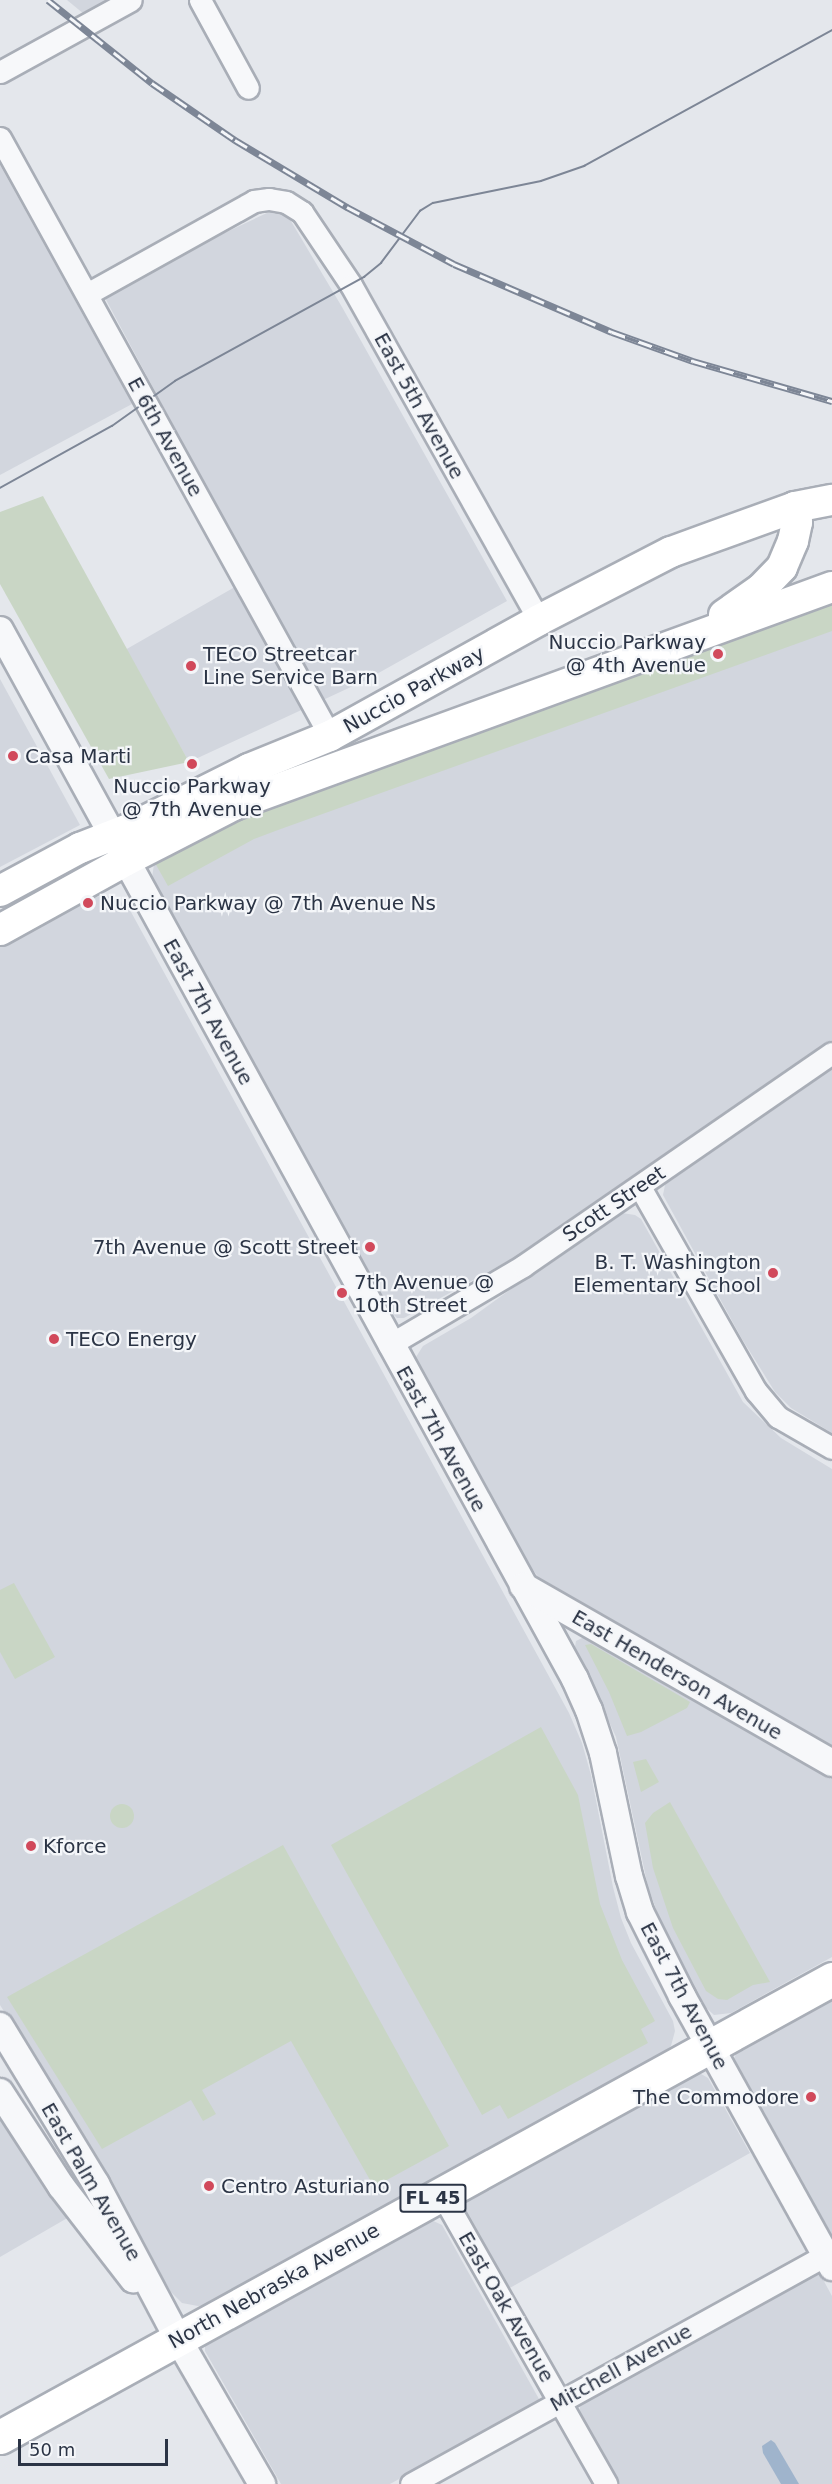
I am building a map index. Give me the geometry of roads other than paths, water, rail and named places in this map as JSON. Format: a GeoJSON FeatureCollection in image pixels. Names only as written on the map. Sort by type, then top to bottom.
{"type":"FeatureCollection","features":[{"type":"Feature","properties":{"kind":"main road","name":"Nuccio Parkway"},"geometry":{"type":"LineString","coordinates":[[0,930],[119,849],[249,769],[330,736],[539,620],[671,552],[795,507],[832,500]]}},
{"type":"Feature","properties":{"kind":"main road"},"geometry":{"type":"LineString","coordinates":[[694,637],[761,589],[782,567],[794,541],[797,522],[795,507]]}},
{"type":"Feature","properties":{"kind":"main road","name":"Nuccio Parkway"},"geometry":{"type":"LineString","coordinates":[[0,891],[80,848],[119,849],[832,587]]}},
{"type":"Feature","properties":{"kind":"main road","name":"North Nebraska Avenue"},"geometry":{"type":"LineString","coordinates":[[0,2438],[832,1979]]}},
{"type":"Feature","properties":{"kind":"street"},"geometry":{"type":"LineString","coordinates":[[0,72],[131,0]]}},
{"type":"Feature","properties":{"kind":"street"},"geometry":{"type":"LineString","coordinates":[[200,0],[248,88]]}},
{"type":"Feature","properties":{"kind":"street","name":"E 6th Avenue"},"geometry":{"type":"LineString","coordinates":[[0,138],[330,736]]}},
{"type":"Feature","properties":{"kind":"street","name":"East 5th Avenue"},"geometry":{"type":"LineString","coordinates":[[87,294],[254,201],[269,199],[286,202],[302,212],[351,285],[539,620]]}},
{"type":"Feature","properties":{"kind":"street","name":"East 7th Avenue"},"geometry":{"type":"LineString","coordinates":[[0,630],[589,1710],[605,1760],[629,1876],[640,1912],[655,1946],[830,2258]]}},
{"type":"Feature","properties":{"kind":"street","name":"Scott Street"},"geometry":{"type":"LineString","coordinates":[[389,1345],[523,1266],[832,1053]]}},
{"type":"Feature","properties":{"kind":"street"},"geometry":{"type":"LineString","coordinates":[[640,1187],[756,1391],[778,1417],[832,1448]]}},
{"type":"Feature","properties":{"kind":"street","name":"East Henderson Avenue"},"geometry":{"type":"LineString","coordinates":[[523,1586],[832,1763]]}},
{"type":"Feature","properties":{"kind":"street","name":"East Palm Avenue"},"geometry":{"type":"LineString","coordinates":[[0,2026],[96,2184],[178,2339],[262,2484]]}},
{"type":"Feature","properties":{"kind":"street","name":"East Palm Avenue"},"geometry":{"type":"LineString","coordinates":[[0,2092],[61,2186],[178,2339]]}},
{"type":"Feature","properties":{"kind":"street","name":"East Oak Avenue"},"geometry":{"type":"LineString","coordinates":[[441,2193],[606,2484]]}},
{"type":"Feature","properties":{"kind":"street","name":"Mitchell Avenue"},"geometry":{"type":"LineString","coordinates":[[411,2484],[559,2402],[830,2258]]}},
{"type":"Feature","properties":{"kind":"water"},"geometry":{"type":"Polygon","coordinates":[[[771,2440],[799,2484],[781,2484],[763,2453],[762,2446],[771,2440]]]}},
{"type":"Feature","properties":{"kind":"tram line"},"geometry":{"type":"LineString","coordinates":[[0,488],[112,426],[175,381],[364,277],[381,263],[420,211],[433,203],[541,181],[584,166],[832,30]]}},
{"type":"Feature","properties":{"kind":"railway"},"geometry":{"type":"LineString","coordinates":[[48,0],[152,83],[235,140],[347,207],[454,264],[612,332],[693,361],[832,401]]}},
{"type":"Feature","properties":{"kind":"place","name":"Nuccio Parkway @ 4th Avenue"},"geometry":{"type":"Point","coordinates":[718,654]}},
{"type":"Feature","properties":{"kind":"place","name":"TECO Streetcar Line Service Barn"},"geometry":{"type":"Point","coordinates":[191,666]}},
{"type":"Feature","properties":{"kind":"place","name":"Casa Marti"},"geometry":{"type":"Point","coordinates":[13,756]}},
{"type":"Feature","properties":{"kind":"place","name":"Nuccio Parkway @ 7th Avenue"},"geometry":{"type":"Point","coordinates":[192,764]}},
{"type":"Feature","properties":{"kind":"place","name":"Nuccio Parkway @ 7th Avenue Ns"},"geometry":{"type":"Point","coordinates":[88,903]}},
{"type":"Feature","properties":{"kind":"place","name":"7th Avenue @ Scott Street"},"geometry":{"type":"Point","coordinates":[370,1247]}},
{"type":"Feature","properties":{"kind":"place","name":"B. T. Washington Elementary School"},"geometry":{"type":"Point","coordinates":[773,1273]}},
{"type":"Feature","properties":{"kind":"place","name":"7th Avenue @ 10th Street"},"geometry":{"type":"Point","coordinates":[342,1293]}},
{"type":"Feature","properties":{"kind":"place","name":"TECO Energy"},"geometry":{"type":"Point","coordinates":[54,1339]}},
{"type":"Feature","properties":{"kind":"place","name":"Kforce"},"geometry":{"type":"Point","coordinates":[31,1846]}},
{"type":"Feature","properties":{"kind":"place","name":"The Commodore"},"geometry":{"type":"Point","coordinates":[811,2097]}},
{"type":"Feature","properties":{"kind":"place","name":"Centro Asturiano"},"geometry":{"type":"Point","coordinates":[209,2186]}}]}
